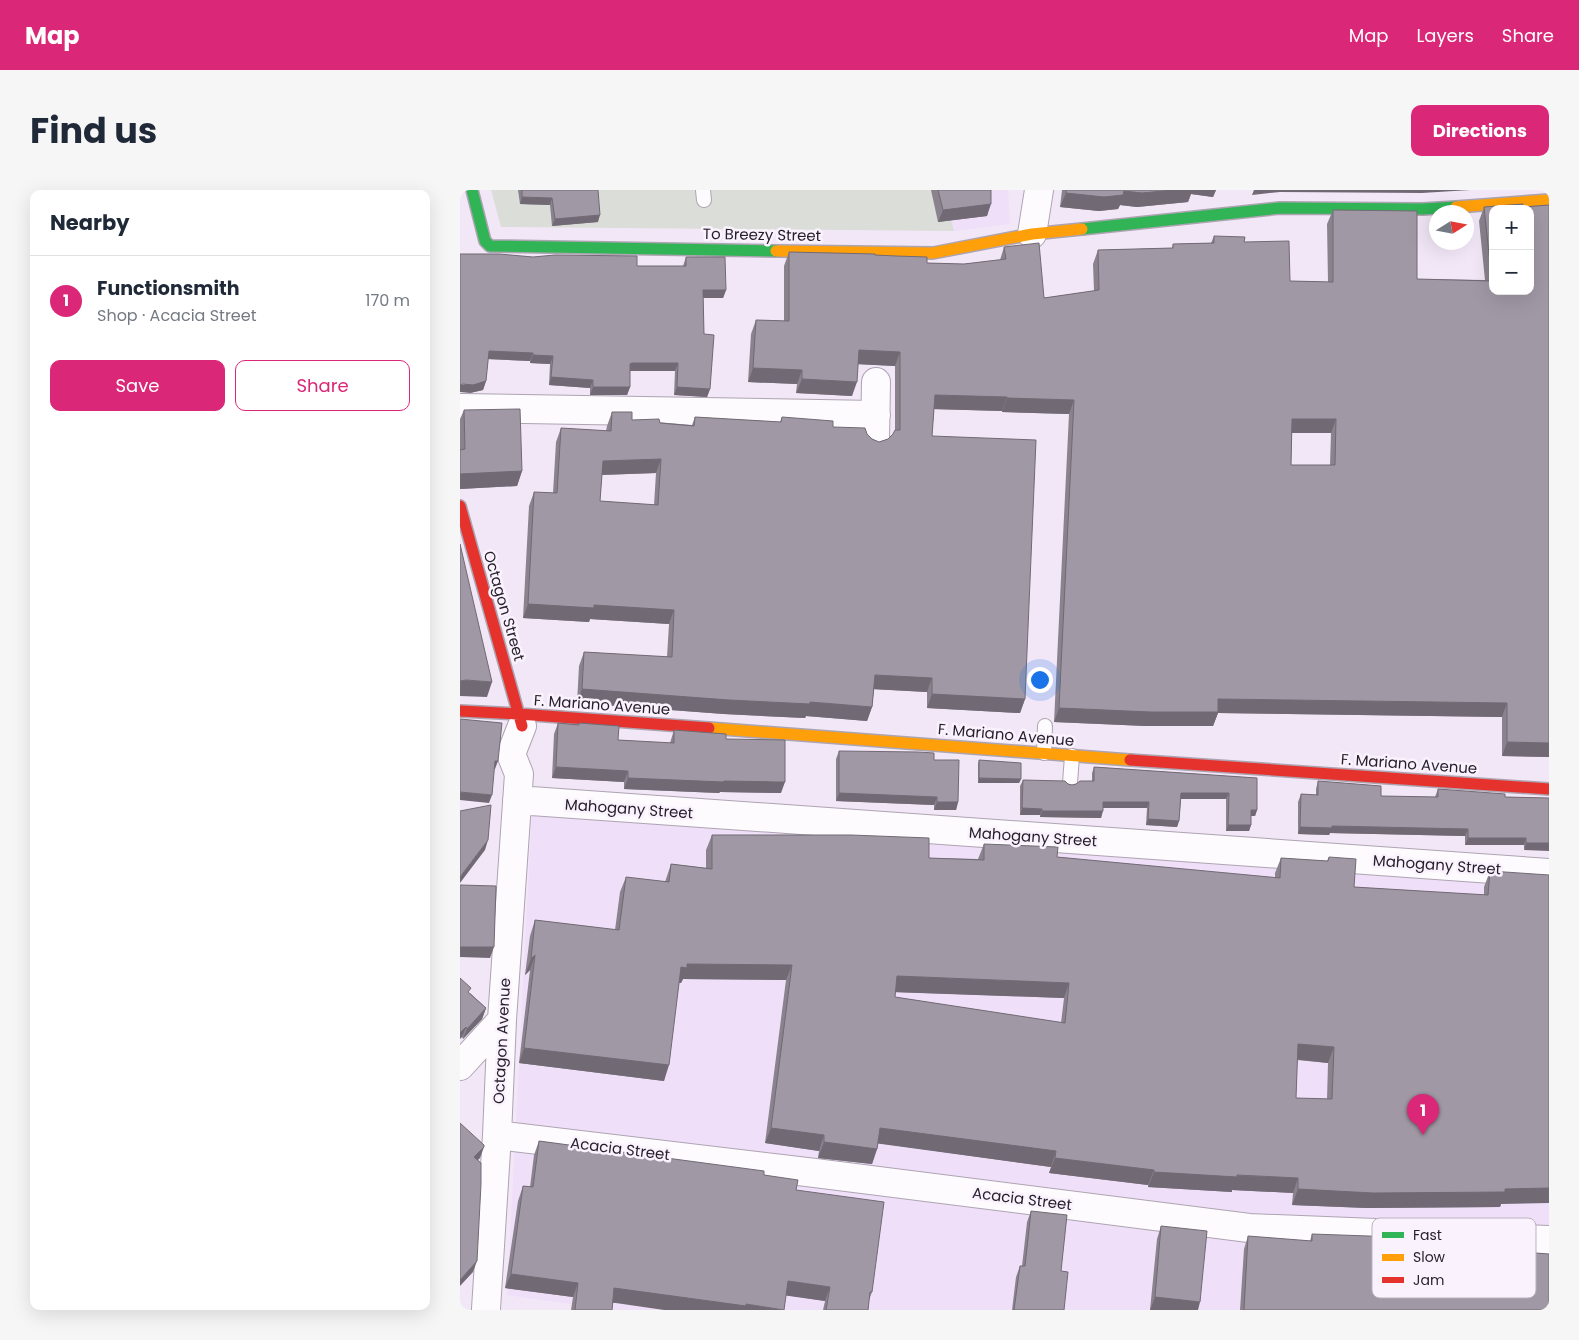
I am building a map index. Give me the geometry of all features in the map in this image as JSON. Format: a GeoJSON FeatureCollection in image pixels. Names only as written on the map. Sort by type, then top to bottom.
{"type":"FeatureCollection","features":[{"type":"Feature","properties":{"kind":"street","name":"To Breezy Street"},"geometry":{"type":"LineString","coordinates":[[472,190],[485,241],[490,246],[933,253],[1032,234],[1281,199],[1423,209],[1549,200]]}},
{"type":"Feature","properties":{"kind":"street"},"geometry":{"type":"LineString","coordinates":[[1032,234],[1039,190]]}},
{"type":"Feature","properties":{"kind":"street"},"geometry":{"type":"LineString","coordinates":[[460,408],[875,428],[876,382]]}},
{"type":"Feature","properties":{"kind":"street","name":"Octagon Street"},"geometry":{"type":"LineString","coordinates":[[460,506],[521,720]]}},
{"type":"Feature","properties":{"kind":"street","name":"F. Mariano Avenue"},"geometry":{"type":"LineString","coordinates":[[460,711],[521,720],[1044,753],[1549,789]]}},
{"type":"Feature","properties":{"kind":"street","name":"Octagon Avenue"},"geometry":{"type":"LineString","coordinates":[[489,1310],[502,1020],[518,787],[531,756],[521,720]]}},
{"type":"Feature","properties":{"kind":"street","name":"Mahogany Street"},"geometry":{"type":"LineString","coordinates":[[518,787],[1549,873]]}},
{"type":"Feature","properties":{"kind":"street"},"geometry":{"type":"LineString","coordinates":[[460,1066],[502,1020]]}},
{"type":"Feature","properties":{"kind":"street","name":"Acacia Street"},"geometry":{"type":"LineString","coordinates":[[497,1135],[795,1170],[1249,1228],[1372,1233]]}},
{"type":"Feature","properties":{"kind":"street","name":"Acacia Street"},"geometry":{"type":"LineString","coordinates":[[1536,1239],[1549,1240]]}},
{"type":"Feature","properties":{"kind":"lane"},"geometry":{"type":"LineString","coordinates":[[1044,753],[1045,726]]}},
{"type":"Feature","properties":{"kind":"lane"},"geometry":{"type":"LineString","coordinates":[[1070,783],[1072,756]]}},
{"type":"Feature","properties":{"kind":"shaded area"},"geometry":{"type":"Polygon","coordinates":[[[491,190],[943,190],[954,231],[501,227],[491,190]]]}},
{"type":"Feature","properties":{"kind":"shaded area"},"geometry":{"type":"Polygon","coordinates":[[[943,190],[1008,190],[1010,224],[954,231],[943,190]]]}},
{"type":"Feature","properties":{"kind":"shaded area"},"geometry":{"type":"Polygon","coordinates":[[[533,789],[1549,860],[1549,1310],[613,1310],[507,1295],[533,789]]]}},
{"type":"Feature","properties":{"kind":"building"},"geometry":{"type":"Polygon","coordinates":[[[522,190],[598,190],[600,215],[555,219],[552,198],[522,197],[522,190]]]}},
{"type":"Feature","properties":{"kind":"building"},"geometry":{"type":"Polygon","coordinates":[[[938,190],[991,190],[991,204],[943,210],[938,190]]]}},
{"type":"Feature","properties":{"kind":"building"},"geometry":{"type":"Polygon","coordinates":[[[1066,190],[1174,190],[1142,193],[1124,191],[1123,195],[1104,197],[1066,193],[1066,190]]]}},
{"type":"Feature","properties":{"kind":"building"},"geometry":{"type":"Polygon","coordinates":[[[1549,205],[1549,743],[1507,742],[1507,703],[1218,699],[1218,712],[1151,712],[1059,708],[1074,400],[935,395],[932,436],[1036,440],[1025,699],[932,694],[932,678],[875,675],[872,707],[810,702],[810,704],[729,700],[582,689],[584,652],[672,657],[674,610],[594,605],[594,608],[528,604],[534,492],[557,493],[561,428],[611,431],[612,412],[632,412],[632,420],[659,419],[660,423],[694,426],[695,417],[781,422],[782,417],[833,421],[833,427],[865,428],[867,434],[872,439],[879,442],[888,439],[895,430],[900,430],[900,352],[859,350],[857,382],[802,379],[802,370],[753,368],[756,320],[789,321],[789,252],[927,257],[927,263],[964,264],[1006,259],[1004,247],[1039,243],[1044,298],[1099,290],[1098,250],[1173,248],[1173,244],[1214,243],[1214,236],[1245,237],[1244,242],[1289,241],[1290,281],[1333,282],[1333,210],[1417,211],[1417,279],[1489,281],[1489,295],[1534,295],[1534,206],[1549,205]],[[1292,419],[1291,465],[1335,465],[1336,419],[1292,419]],[[661,459],[603,461],[600,501],[658,505],[661,459]]]}},
{"type":"Feature","properties":{"kind":"building"},"geometry":{"type":"Polygon","coordinates":[[[1484,207],[1489,207],[1489,250],[1489,253],[1484,207]]]}},
{"type":"Feature","properties":{"kind":"building"},"geometry":{"type":"Polygon","coordinates":[[[460,254],[499,254],[533,257],[555,255],[637,256],[637,266],[686,266],[686,257],[725,257],[726,290],[703,290],[704,334],[714,335],[710,389],[677,387],[678,363],[632,363],[630,364],[630,387],[593,387],[593,380],[551,377],[553,356],[489,351],[486,381],[473,385],[460,385],[460,254]]]}},
{"type":"Feature","properties":{"kind":"building"},"geometry":{"type":"Polygon","coordinates":[[[520,409],[522,471],[460,474],[460,450],[465,449],[464,410],[520,409]]]}},
{"type":"Feature","properties":{"kind":"building"},"geometry":{"type":"Polygon","coordinates":[[[460,544],[492,682],[460,681],[460,544]]]}},
{"type":"Feature","properties":{"kind":"building"},"geometry":{"type":"Polygon","coordinates":[[[460,719],[502,723],[498,761],[495,761],[492,795],[460,792],[460,719]]]}},
{"type":"Feature","properties":{"kind":"building"},"geometry":{"type":"Polygon","coordinates":[[[558,723],[619,726],[618,740],[674,743],[674,730],[726,734],[726,739],[785,740],[785,782],[723,782],[628,778],[628,771],[556,767],[558,723]]]}},
{"type":"Feature","properties":{"kind":"building"},"geometry":{"type":"Polygon","coordinates":[[[839,751],[934,753],[934,760],[959,760],[958,802],[937,802],[937,797],[839,793],[839,751]]]}},
{"type":"Feature","properties":{"kind":"building"},"geometry":{"type":"Polygon","coordinates":[[[979,760],[1021,763],[1021,779],[979,778],[979,760]]]}},
{"type":"Feature","properties":{"kind":"building"},"geometry":{"type":"Polygon","coordinates":[[[1094,767],[1257,778],[1257,810],[1251,810],[1251,825],[1228,825],[1229,793],[1181,793],[1179,821],[1148,819],[1149,802],[1103,802],[1103,811],[1042,811],[1042,809],[1022,808],[1023,780],[1065,781],[1072,785],[1080,781],[1094,781],[1094,767]]]}},
{"type":"Feature","properties":{"kind":"building"},"geometry":{"type":"Polygon","coordinates":[[[1318,781],[1381,786],[1381,796],[1438,797],[1438,789],[1505,794],[1505,797],[1549,798],[1549,843],[1526,843],[1526,838],[1468,838],[1468,829],[1300,827],[1301,794],[1318,795],[1318,781]]]}},
{"type":"Feature","properties":{"kind":"building"},"geometry":{"type":"Polygon","coordinates":[[[491,805],[488,840],[460,877],[460,811],[491,805]]]}},
{"type":"Feature","properties":{"kind":"building"},"geometry":{"type":"Polygon","coordinates":[[[712,835],[851,835],[929,838],[929,858],[984,860],[984,844],[1058,847],[1057,857],[1280,878],[1281,858],[1328,861],[1329,857],[1356,859],[1354,887],[1488,895],[1490,871],[1549,875],[1549,1188],[1505,1189],[1505,1192],[1373,1193],[1298,1189],[1298,1178],[1237,1175],[1237,1177],[1154,1172],[1154,1170],[1055,1158],[1056,1151],[880,1128],[877,1149],[824,1142],[824,1135],[771,1128],[792,965],[687,964],[687,968],[681,967],[669,1065],[524,1048],[535,955],[531,959],[535,920],[619,930],[626,877],[669,882],[671,864],[712,869],[712,835]],[[897,976],[895,997],[1065,1023],[1069,983],[897,976]],[[1298,1044],[1296,1098],[1332,1099],[1334,1047],[1298,1044]]]}},
{"type":"Feature","properties":{"kind":"building"},"geometry":{"type":"Polygon","coordinates":[[[460,885],[496,886],[494,947],[460,947],[460,885]]]}},
{"type":"Feature","properties":{"kind":"building"},"geometry":{"type":"Polygon","coordinates":[[[460,978],[471,988],[468,992],[486,1008],[467,1029],[466,1027],[460,1033],[460,978]]]}},
{"type":"Feature","properties":{"kind":"building"},"geometry":{"type":"Polygon","coordinates":[[[460,1123],[484,1147],[474,1157],[481,1163],[477,1261],[460,1280],[460,1123]]]}},
{"type":"Feature","properties":{"kind":"building"},"geometry":{"type":"Polygon","coordinates":[[[539,1141],[764,1171],[764,1175],[798,1180],[796,1190],[884,1202],[868,1310],[826,1310],[830,1287],[788,1281],[784,1310],[614,1288],[612,1310],[575,1310],[578,1283],[511,1274],[523,1186],[533,1187],[539,1141]]]}},
{"type":"Feature","properties":{"kind":"building"},"geometry":{"type":"Polygon","coordinates":[[[1031,1211],[1067,1215],[1061,1271],[1068,1272],[1064,1310],[1014,1310],[1020,1266],[1025,1266],[1031,1211]]]}},
{"type":"Feature","properties":{"kind":"building"},"geometry":{"type":"Polygon","coordinates":[[[1161,1226],[1207,1231],[1200,1302],[1155,1297],[1161,1226]]]}},
{"type":"Feature","properties":{"kind":"building"},"geometry":{"type":"Polygon","coordinates":[[[1312,1234],[1372,1236],[1372,1298],[1536,1298],[1536,1253],[1549,1254],[1549,1310],[1244,1310],[1248,1236],[1312,1241],[1312,1234]]]}},
{"type":"Feature","properties":{"kind":"traffic: fast"},"geometry":{"type":"LineString","coordinates":[[472,190],[485,241],[490,246],[776,251]]}},
{"type":"Feature","properties":{"kind":"traffic: fast"},"geometry":{"type":"LineString","coordinates":[[1082,229],[1280,208],[1429,209]]}},
{"type":"Feature","properties":{"kind":"traffic: slow"},"geometry":{"type":"LineString","coordinates":[[1474,206],[1549,200]]}},
{"type":"Feature","properties":{"kind":"traffic: slow"},"geometry":{"type":"LineString","coordinates":[[776,251],[933,253],[1032,234],[1082,229]]}},
{"type":"Feature","properties":{"kind":"traffic: slow"},"geometry":{"type":"LineString","coordinates":[[709,728],[1130,760]]}},
{"type":"Feature","properties":{"kind":"traffic: jam"},"geometry":{"type":"LineString","coordinates":[[460,506],[522,726]]}},
{"type":"Feature","properties":{"kind":"traffic: jam"},"geometry":{"type":"LineString","coordinates":[[460,711],[709,728]]}},
{"type":"Feature","properties":{"kind":"traffic: jam"},"geometry":{"type":"LineString","coordinates":[[1130,760],[1549,789]]}},
{"type":"Feature","properties":{"kind":"place","name":"Functionsmith"},"geometry":{"type":"Point","coordinates":[1423,1135]}}]}
